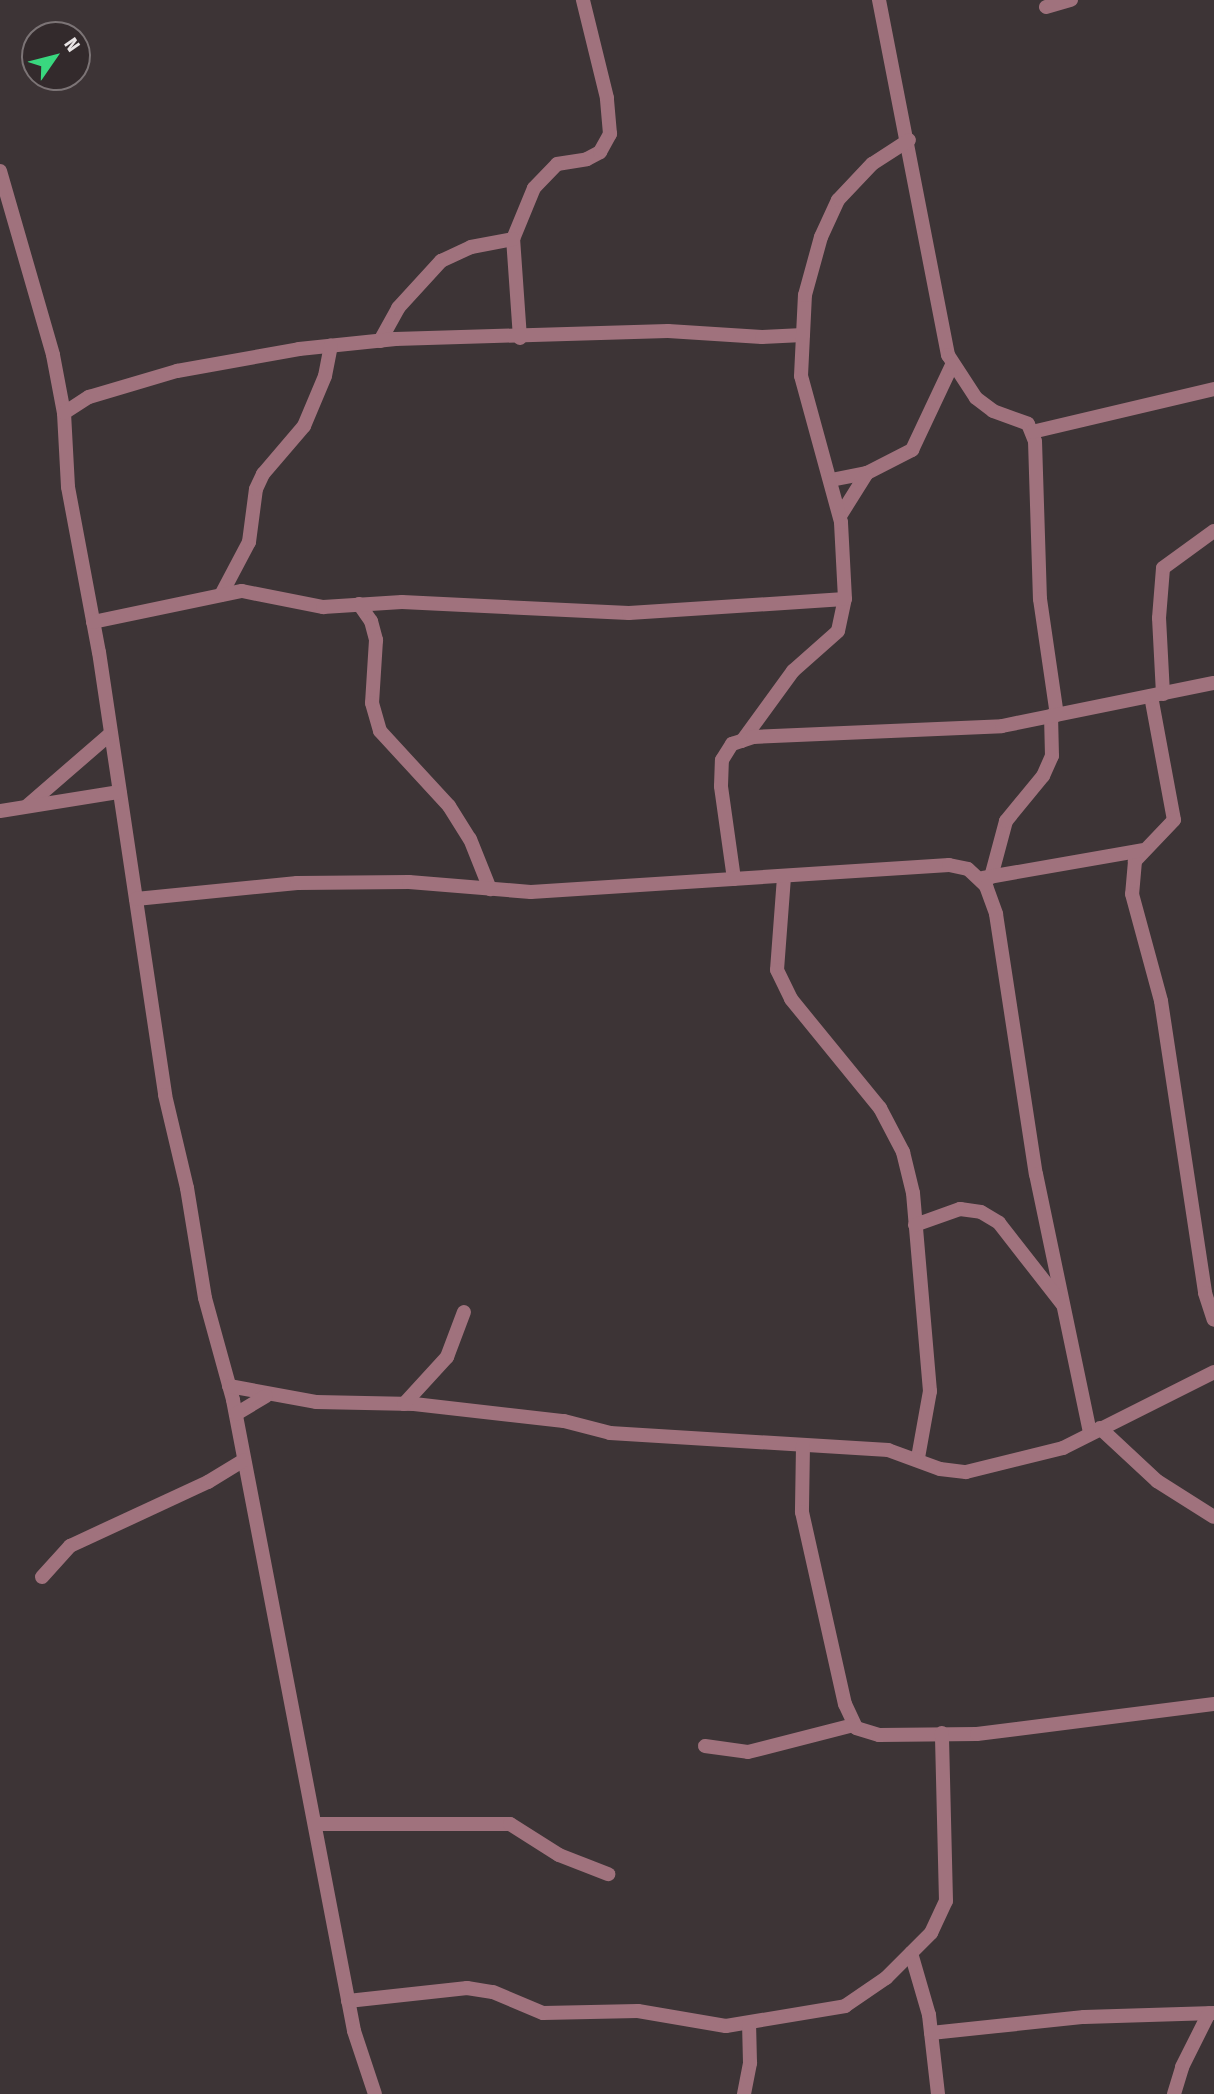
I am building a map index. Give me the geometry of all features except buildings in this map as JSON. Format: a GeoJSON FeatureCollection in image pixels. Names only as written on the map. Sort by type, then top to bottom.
{"type":"FeatureCollection","features":[{"type":"Feature","properties":{"kind":"street"},"geometry":{"type":"LineString","coordinates":[[520,338],[513,239],[534,188],[550,169],[600,152],[610,134],[607,98],[583,0]]}},
{"type":"Feature","properties":{"kind":"street"},"geometry":{"type":"LineString","coordinates":[[879,0],[952,365],[976,398],[993,411],[1028,424],[1032,432],[1039,484],[1040,600],[1054,715],[1052,756],[1044,776],[1006,821],[986,878],[996,914],[1036,1174],[1064,1306],[1095,1431],[1157,1481],[1214,1517]]}},
{"type":"Feature","properties":{"kind":"street"},"geometry":{"type":"LineString","coordinates":[[1046,6],[1071,0]]}},
{"type":"Feature","properties":{"kind":"street"},"geometry":{"type":"LineString","coordinates":[[741,741],[793,671],[838,631],[845,599],[840,516],[801,376],[805,295],[821,237],[838,200],[872,164],[909,140]]}},
{"type":"Feature","properties":{"kind":"street"},"geometry":{"type":"LineString","coordinates":[[0,171],[29,259],[64,413],[68,487],[93,622],[165,1095],[187,1188],[205,1298],[236,1415],[348,2001],[375,2094]]}},
{"type":"Feature","properties":{"kind":"street"},"geometry":{"type":"LineString","coordinates":[[380,341],[398,308],[441,261],[471,247],[513,239]]}},
{"type":"Feature","properties":{"kind":"street"},"geometry":{"type":"LineString","coordinates":[[64,413],[89,397],[177,371],[331,346],[380,341],[668,331],[762,337],[803,335]]}},
{"type":"Feature","properties":{"kind":"street"},"geometry":{"type":"LineString","coordinates":[[221,595],[249,542],[256,489],[263,474],[304,426],[325,376],[331,346]]}},
{"type":"Feature","properties":{"kind":"street"},"geometry":{"type":"LineString","coordinates":[[831,480],[867,473],[912,450],[952,365]]}},
{"type":"Feature","properties":{"kind":"street"},"geometry":{"type":"LineString","coordinates":[[1032,432],[1214,389]]}},
{"type":"Feature","properties":{"kind":"street"},"geometry":{"type":"LineString","coordinates":[[840,516],[867,473]]}},
{"type":"Feature","properties":{"kind":"street"},"geometry":{"type":"LineString","coordinates":[[1214,531],[1163,568],[1157,695],[1175,809],[1166,833],[1143,850],[1135,861],[1132,894],[1161,1000],[1205,1293],[1214,1320]]}},
{"type":"Feature","properties":{"kind":"street"},"geometry":{"type":"LineString","coordinates":[[93,622],[242,591],[296,605],[402,602],[629,612],[845,599]]}},
{"type":"Feature","properties":{"kind":"street"},"geometry":{"type":"LineString","coordinates":[[359,604],[371,621],[376,640],[372,703],[380,731],[449,806],[471,839],[490,889]]}},
{"type":"Feature","properties":{"kind":"street"},"geometry":{"type":"LineString","coordinates":[[734,879],[722,760],[732,744],[741,741],[1002,726],[1214,683]]}},
{"type":"Feature","properties":{"kind":"street"},"geometry":{"type":"LineString","coordinates":[[27,806],[110,734]]}},
{"type":"Feature","properties":{"kind":"street"},"geometry":{"type":"LineString","coordinates":[[0,811],[119,792]]}},
{"type":"Feature","properties":{"kind":"street"},"geometry":{"type":"LineString","coordinates":[[136,900],[297,883],[409,882],[531,892],[948,865],[968,869],[986,878],[1143,850]]}},
{"type":"Feature","properties":{"kind":"street"},"geometry":{"type":"LineString","coordinates":[[785,877],[777,970],[791,999],[880,1108],[903,1152],[915,1225],[930,1391],[918,1458]]}},
{"type":"Feature","properties":{"kind":"street"},"geometry":{"type":"LineString","coordinates":[[915,1225],[960,1209],[981,1212],[999,1223],[1064,1306]]}},
{"type":"Feature","properties":{"kind":"street"},"geometry":{"type":"LineString","coordinates":[[404,1404],[447,1357],[464,1312]]}},
{"type":"Feature","properties":{"kind":"street"},"geometry":{"type":"LineString","coordinates":[[229,1386],[266,1395],[404,1404],[564,1421],[610,1433],[888,1450],[918,1458],[940,1469],[966,1472],[1063,1448],[1214,1372]]}},
{"type":"Feature","properties":{"kind":"street"},"geometry":{"type":"LineString","coordinates":[[236,1415],[266,1395]]}},
{"type":"Feature","properties":{"kind":"street"},"geometry":{"type":"LineString","coordinates":[[803,1445],[802,1512],[854,1725]]}},
{"type":"Feature","properties":{"kind":"street"},"geometry":{"type":"LineString","coordinates":[[42,1577],[70,1546],[208,1482],[244,1460]]}},
{"type":"Feature","properties":{"kind":"street"},"geometry":{"type":"LineString","coordinates":[[705,1746],[748,1752],[854,1725],[879,1735],[977,1734],[1214,1704]]}},
{"type":"Feature","properties":{"kind":"street"},"geometry":{"type":"LineString","coordinates":[[348,2001],[432,1988],[467,1988],[493,1992],[543,2013],[638,2011],[726,2026],[845,2006],[911,1953],[931,1933],[946,1901],[942,1733]]}},
{"type":"Feature","properties":{"kind":"street"},"geometry":{"type":"LineString","coordinates":[[316,1824],[510,1824],[559,1855],[608,1874]]}},
{"type":"Feature","properties":{"kind":"street"},"geometry":{"type":"LineString","coordinates":[[911,1953],[931,2033],[939,2094]]}},
{"type":"Feature","properties":{"kind":"street"},"geometry":{"type":"LineString","coordinates":[[931,2033],[1084,2017],[1211,2013],[1174,2094]]}},
{"type":"Feature","properties":{"kind":"street"},"geometry":{"type":"LineString","coordinates":[[744,2094],[750,2063],[749,2023]]}}]}
